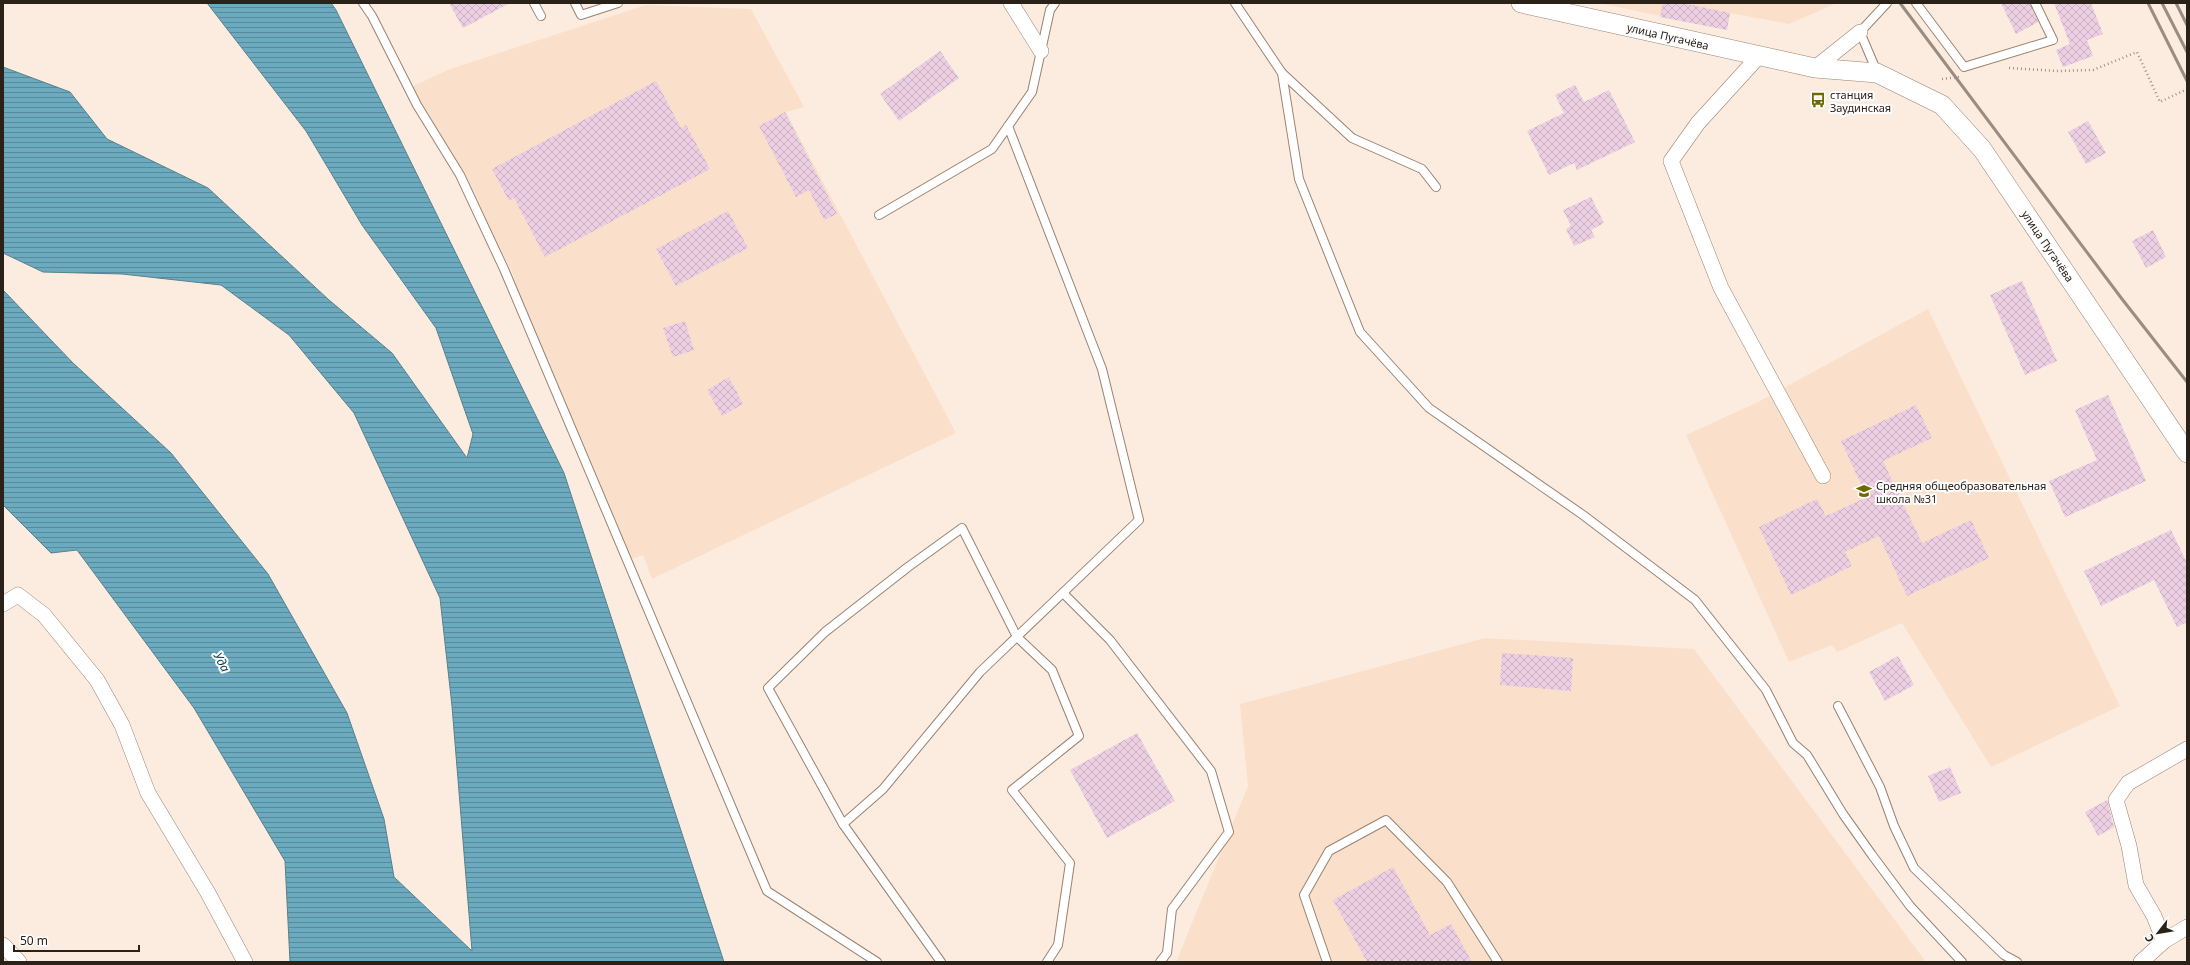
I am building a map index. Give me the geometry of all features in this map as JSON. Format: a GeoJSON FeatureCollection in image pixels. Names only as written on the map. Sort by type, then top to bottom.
{"type":"FeatureCollection","features":[{"type":"Feature","properties":{"kind":"street"},"geometry":{"type":"LineString","coordinates":[[1011,3],[1041,51]]}},
{"type":"Feature","properties":{"kind":"street","name":"улица Пугачёва"},"geometry":{"type":"LineString","coordinates":[[1521,3],[1815,68],[1877,73],[1942,105],[1982,149],[2187,453]]}},
{"type":"Feature","properties":{"kind":"street"},"geometry":{"type":"LineString","coordinates":[[1815,68],[1860,32]]}},
{"type":"Feature","properties":{"kind":"street"},"geometry":{"type":"LineString","coordinates":[[1759,56],[1698,123],[1672,161],[1721,288],[1823,476]]}},
{"type":"Feature","properties":{"kind":"street"},"geometry":{"type":"LineString","coordinates":[[3,604],[18,595],[44,615],[97,680],[122,725],[148,793],[208,893],[245,962]]}},
{"type":"Feature","properties":{"kind":"street"},"geometry":{"type":"LineString","coordinates":[[2164,940],[2154,916],[2136,885],[2129,846],[2116,800],[2128,783],[2187,749]]}},
{"type":"Feature","properties":{"kind":"street"},"geometry":{"type":"LineString","coordinates":[[2141,962],[2164,940],[2187,927]]}},
{"type":"Feature","properties":{"kind":"street"},"geometry":{"type":"LineString","coordinates":[[3,945],[19,962]]}},
{"type":"Feature","properties":{"kind":"lane"},"geometry":{"type":"LineString","coordinates":[[363,3],[372,16],[417,105],[460,175],[504,269],[767,891],[878,962]]}},
{"type":"Feature","properties":{"kind":"lane"},"geometry":{"type":"LineString","coordinates":[[534,3],[541,16]]}},
{"type":"Feature","properties":{"kind":"lane"},"geometry":{"type":"LineString","coordinates":[[575,3],[581,15],[618,3]]}},
{"type":"Feature","properties":{"kind":"lane"},"geometry":{"type":"LineString","coordinates":[[879,215],[992,149],[1032,92],[1050,10],[1055,3]]}},
{"type":"Feature","properties":{"kind":"lane"},"geometry":{"type":"LineString","coordinates":[[1235,3],[1282,73],[1352,138],[1422,169],[1436,187]]}},
{"type":"Feature","properties":{"kind":"lane"},"geometry":{"type":"LineString","coordinates":[[1877,73],[1860,32],[1887,3]]}},
{"type":"Feature","properties":{"kind":"lane"},"geometry":{"type":"LineString","coordinates":[[1916,3],[1964,67],[2053,40],[2035,3]]}},
{"type":"Feature","properties":{"kind":"lane"},"geometry":{"type":"LineString","coordinates":[[1282,73],[1299,179],[1360,332],[1429,408],[1582,515],[1695,600],[1766,690],[1793,743],[1807,755],[1843,814],[1872,855],[1910,906],[1962,962]]}},
{"type":"Feature","properties":{"kind":"lane"},"geometry":{"type":"LineString","coordinates":[[843,824],[883,789],[980,672],[1139,520],[1102,369],[1008,126]]}},
{"type":"Feature","properties":{"kind":"lane"},"geometry":{"type":"LineString","coordinates":[[941,962],[843,824],[768,688],[825,632],[908,567],[962,528],[1017,637],[1052,670],[1079,736],[1012,790],[1070,863],[1058,945],[1047,962]]}},
{"type":"Feature","properties":{"kind":"lane"},"geometry":{"type":"LineString","coordinates":[[1063,593],[1110,640],[1211,771],[1229,832],[1172,909],[1167,953],[1160,962]]}},
{"type":"Feature","properties":{"kind":"lane"},"geometry":{"type":"LineString","coordinates":[[1838,706],[1880,787],[1894,826],[1914,868],[2004,955],[2017,962]]}},
{"type":"Feature","properties":{"kind":"lane"},"geometry":{"type":"LineString","coordinates":[[1327,962],[1304,895],[1329,851],[1386,820],[1448,882],[1498,962]]}},
{"type":"Feature","properties":{"kind":"path"},"geometry":{"type":"LineString","coordinates":[[2004,68],[2058,72],[2094,70],[2137,52],[2160,102],[2187,89]]}},
{"type":"Feature","properties":{"kind":"path"},"geometry":{"type":"LineString","coordinates":[[1942,78],[1963,76]]}},
{"type":"Feature","properties":{"kind":"shaded area"},"geometry":{"type":"Polygon","coordinates":[[[1598,3],[1837,3],[1789,24],[1730,13],[1727,30],[1598,3]]]}},
{"type":"Feature","properties":{"kind":"shaded area"},"geometry":{"type":"Polygon","coordinates":[[[646,5],[751,9],[804,107],[786,112],[956,433],[652,579],[643,555],[629,560],[531,338],[513,274],[456,161],[411,87],[450,69],[646,5]]]}},
{"type":"Feature","properties":{"kind":"shaded area","name":"Средняя общеобразовательная школа №31"},"geometry":{"type":"Polygon","coordinates":[[[1928,309],[2120,706],[1991,767],[1902,623],[1837,652],[1832,645],[1789,662],[1686,435],[1756,403],[1928,309]]]}},
{"type":"Feature","properties":{"kind":"shaded area"},"geometry":{"type":"Polygon","coordinates":[[[1485,638],[1694,649],[1926,962],[1176,962],[1248,786],[1240,704],[1485,638]]]}},
{"type":"Feature","properties":{"kind":"water","name":"Уда"},"geometry":{"type":"Polygon","coordinates":[[[207,3],[331,3],[336,10],[564,473],[724,962],[290,962],[285,861],[194,708],[77,550],[51,553],[3,505],[3,290],[73,363],[171,453],[268,574],[347,713],[384,819],[394,877],[472,951],[452,706],[440,598],[354,413],[289,335],[221,285],[122,274],[43,272],[3,253],[3,67],[70,92],[107,139],[208,188],[329,300],[392,353],[467,458],[473,434],[436,328],[362,225],[306,131],[207,3]]]}},
{"type":"Feature","properties":{"kind":"building"},"geometry":{"type":"Polygon","coordinates":[[[449,3],[510,3],[463,28],[449,3]]]}},
{"type":"Feature","properties":{"kind":"building"},"geometry":{"type":"Polygon","coordinates":[[[1663,3],[1682,3],[1730,13],[1727,30],[1660,17],[1663,3]]]}},
{"type":"Feature","properties":{"kind":"building"},"geometry":{"type":"Polygon","coordinates":[[[2001,3],[2030,3],[2038,22],[2016,34],[2001,3]]]}},
{"type":"Feature","properties":{"kind":"building"},"geometry":{"type":"Polygon","coordinates":[[[2054,3],[2091,3],[2103,34],[2087,40],[2093,56],[2063,67],[2056,50],[2070,44],[2054,3]]]}},
{"type":"Feature","properties":{"kind":"building"},"geometry":{"type":"Polygon","coordinates":[[[940,51],[959,78],[899,121],[880,94],[940,51]]]}},
{"type":"Feature","properties":{"kind":"building"},"geometry":{"type":"Polygon","coordinates":[[[656,81],[681,128],[686,125],[710,169],[545,257],[514,198],[509,201],[492,169],[656,81]]]}},
{"type":"Feature","properties":{"kind":"building"},"geometry":{"type":"Polygon","coordinates":[[[1575,85],[1584,102],[1609,90],[1635,142],[1577,170],[1574,163],[1549,175],[1527,131],[1564,113],[1555,95],[1575,85]]]}},
{"type":"Feature","properties":{"kind":"building"},"geometry":{"type":"Polygon","coordinates":[[[785,112],[837,214],[824,220],[809,190],[796,197],[759,126],[785,112]]]}},
{"type":"Feature","properties":{"kind":"building"},"geometry":{"type":"Polygon","coordinates":[[[2088,121],[2106,153],[2086,164],[2068,132],[2088,121]]]}},
{"type":"Feature","properties":{"kind":"building"},"geometry":{"type":"Polygon","coordinates":[[[1591,197],[1604,223],[1591,230],[1595,237],[1574,246],[1566,229],[1571,226],[1563,210],[1591,197]]]}},
{"type":"Feature","properties":{"kind":"building"},"geometry":{"type":"Polygon","coordinates":[[[728,211],[748,248],[676,286],[656,249],[728,211]]]}},
{"type":"Feature","properties":{"kind":"building"},"geometry":{"type":"Polygon","coordinates":[[[2153,230],[2166,257],[2146,268],[2132,241],[2153,230]]]}},
{"type":"Feature","properties":{"kind":"building"},"geometry":{"type":"Polygon","coordinates":[[[2022,281],[2057,361],[2025,375],[1990,295],[2022,281]]]}},
{"type":"Feature","properties":{"kind":"building"},"geometry":{"type":"Polygon","coordinates":[[[685,321],[694,350],[673,357],[663,328],[685,321]]]}},
{"type":"Feature","properties":{"kind":"building"},"geometry":{"type":"Polygon","coordinates":[[[729,377],[743,404],[722,416],[707,390],[729,377]]]}},
{"type":"Feature","properties":{"kind":"building"},"geometry":{"type":"Polygon","coordinates":[[[2108,395],[2146,481],[2065,517],[2049,481],[2097,460],[2075,410],[2108,395]]]}},
{"type":"Feature","properties":{"kind":"building"},"geometry":{"type":"Polygon","coordinates":[[[1916,405],[1932,438],[1883,461],[1922,543],[1971,520],[1989,558],[1907,596],[1879,536],[1845,552],[1852,566],[1791,595],[1759,527],[1817,499],[1826,516],[1867,497],[1841,441],[1916,405]]]}},
{"type":"Feature","properties":{"kind":"building"},"geometry":{"type":"Polygon","coordinates":[[[2171,530],[2187,563],[2187,622],[2177,627],[2154,580],[2101,606],[2084,571],[2171,530]]]}},
{"type":"Feature","properties":{"kind":"building"},"geometry":{"type":"Polygon","coordinates":[[[1502,653],[1573,658],[1571,691],[1500,685],[1502,653]]]}},
{"type":"Feature","properties":{"kind":"building"},"geometry":{"type":"Polygon","coordinates":[[[1898,656],[1914,685],[1885,701],[1869,672],[1898,656]]]}},
{"type":"Feature","properties":{"kind":"building"},"geometry":{"type":"Polygon","coordinates":[[[1137,733],[1175,801],[1107,838],[1070,770],[1137,733]]]}},
{"type":"Feature","properties":{"kind":"building"},"geometry":{"type":"Polygon","coordinates":[[[1950,767],[1961,793],[1939,802],[1928,776],[1950,767]]]}},
{"type":"Feature","properties":{"kind":"building"},"geometry":{"type":"Polygon","coordinates":[[[2107,800],[2114,827],[2098,836],[2085,812],[2107,800]]]}},
{"type":"Feature","properties":{"kind":"building"},"geometry":{"type":"Polygon","coordinates":[[[1393,867],[1430,935],[1451,924],[1472,962],[1367,962],[1333,900],[1393,867]]]}},
{"type":"Feature","properties":{"kind":"railway"},"geometry":{"type":"LineString","coordinates":[[1900,3],[2122,299],[2187,382]]}},
{"type":"Feature","properties":{"kind":"railway"},"geometry":{"type":"LineString","coordinates":[[2148,3],[2187,81]]}},
{"type":"Feature","properties":{"kind":"railway"},"geometry":{"type":"LineString","coordinates":[[2162,3],[2187,52]]}},
{"type":"Feature","properties":{"kind":"railway"},"geometry":{"type":"LineString","coordinates":[[2176,3],[2187,25]]}},
{"type":"Feature","properties":{"kind":"place","name":"станция Заудинская"},"geometry":{"type":"Point","coordinates":[1818,100]}},
{"type":"Feature","properties":{"kind":"place","name":"Средняя общеобразовательная школа №31"},"geometry":{"type":"Point","coordinates":[1864,491]}}]}
